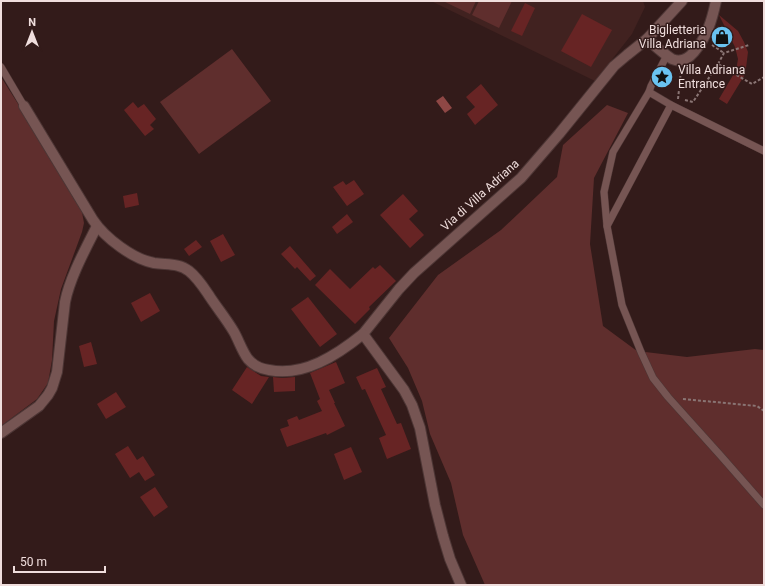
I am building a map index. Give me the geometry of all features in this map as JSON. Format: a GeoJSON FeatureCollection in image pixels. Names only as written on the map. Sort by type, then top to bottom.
{"type":"FeatureCollection","features":[{"type":"Feature","properties":{"kind":"street","name":"Via di Villa Adriana"},"geometry":{"type":"LineString","coordinates":[[24,106],[97,226],[122,248],[141,259],[156,263],[174,264],[189,271],[227,320],[247,358],[253,364],[261,368],[274,371],[300,369],[328,359],[363,334],[399,289],[414,273],[521,178],[614,66],[647,39],[682,1]]}},
{"type":"Feature","properties":{"kind":"street"},"geometry":{"type":"LineString","coordinates":[[647,39],[672,59],[683,60],[690,56],[704,40],[711,22],[714,2]]}},
{"type":"Feature","properties":{"kind":"street"},"geometry":{"type":"LineString","coordinates":[[1,433],[39,406],[52,388],[57,372],[67,293],[97,226]]}},
{"type":"Feature","properties":{"kind":"street"},"geometry":{"type":"LineString","coordinates":[[363,334],[404,390],[412,404],[420,428],[435,505],[444,540],[461,585]]}},
{"type":"Feature","properties":{"kind":"lane"},"geometry":{"type":"LineString","coordinates":[[667,55],[649,92],[613,152],[604,192],[607,226],[622,306],[653,378],[668,397],[764,505]]}},
{"type":"Feature","properties":{"kind":"lane"},"geometry":{"type":"LineString","coordinates":[[1,67],[24,106]]}},
{"type":"Feature","properties":{"kind":"lane"},"geometry":{"type":"LineString","coordinates":[[649,92],[671,105],[764,151]]}},
{"type":"Feature","properties":{"kind":"lane"},"geometry":{"type":"LineString","coordinates":[[607,226],[671,105]]}},
{"type":"Feature","properties":{"kind":"path"},"geometry":{"type":"LineString","coordinates":[[704,40],[724,52],[749,46]]}},
{"type":"Feature","properties":{"kind":"path"},"geometry":{"type":"LineString","coordinates":[[686,100],[693,102],[718,64],[724,52]]}},
{"type":"Feature","properties":{"kind":"path"},"geometry":{"type":"LineString","coordinates":[[671,105],[678,99],[683,60]]}},
{"type":"Feature","properties":{"kind":"path"},"geometry":{"type":"LineString","coordinates":[[718,64],[752,84],[764,77]]}},
{"type":"Feature","properties":{"kind":"path"},"geometry":{"type":"LineString","coordinates":[[668,397],[757,406],[764,411]]}},
{"type":"Feature","properties":{"kind":"shaded area"},"geometry":{"type":"Polygon","coordinates":[[[431,1],[643,1],[645,7],[632,34],[595,81],[431,1]]]}},
{"type":"Feature","properties":{"kind":"shaded area"},"geometry":{"type":"Polygon","coordinates":[[[443,1],[476,1],[470,14],[443,1]]]}},
{"type":"Feature","properties":{"kind":"shaded area"},"geometry":{"type":"Polygon","coordinates":[[[479,1],[512,1],[499,28],[472,15],[479,1]]]}},
{"type":"Feature","properties":{"kind":"shaded area"},"geometry":{"type":"Polygon","coordinates":[[[232,49],[271,101],[199,154],[160,102],[232,49]]]}},
{"type":"Feature","properties":{"kind":"shaded area"},"geometry":{"type":"Polygon","coordinates":[[[1,77],[82,212],[84,223],[61,289],[54,321],[52,360],[48,383],[37,399],[1,426],[1,77]]]}},
{"type":"Feature","properties":{"kind":"shaded area"},"geometry":{"type":"Polygon","coordinates":[[[443,96],[452,108],[445,113],[436,101],[443,96]]]}},
{"type":"Feature","properties":{"kind":"shaded area"},"geometry":{"type":"Polygon","coordinates":[[[607,105],[628,113],[594,178],[590,244],[603,326],[637,351],[687,357],[755,349],[764,350],[764,585],[485,585],[463,535],[451,483],[430,434],[422,401],[408,368],[389,338],[438,275],[501,230],[557,177],[563,145],[607,105]]]}},
{"type":"Feature","properties":{"kind":"building"},"geometry":{"type":"Polygon","coordinates":[[[525,3],[535,8],[522,36],[511,31],[525,3]]]}},
{"type":"Feature","properties":{"kind":"building"},"geometry":{"type":"Polygon","coordinates":[[[582,14],[612,30],[591,67],[561,51],[582,14]]]}},
{"type":"Feature","properties":{"kind":"building"},"geometry":{"type":"Polygon","coordinates":[[[719,15],[738,31],[748,52],[744,76],[727,104],[719,99],[736,70],[738,59],[735,47],[719,15]]]}},
{"type":"Feature","properties":{"kind":"building"},"geometry":{"type":"Polygon","coordinates":[[[481,84],[498,105],[475,125],[467,114],[475,107],[466,97],[481,84]]]}},
{"type":"Feature","properties":{"kind":"building"},"geometry":{"type":"Polygon","coordinates":[[[133,102],[138,108],[144,104],[156,119],[150,125],[154,129],[145,136],[124,110],[133,102]]]}},
{"type":"Feature","properties":{"kind":"building"},"geometry":{"type":"Polygon","coordinates":[[[354,180],[364,194],[347,206],[333,187],[343,181],[346,185],[354,180]]]}},
{"type":"Feature","properties":{"kind":"building"},"geometry":{"type":"Polygon","coordinates":[[[137,193],[139,205],[125,208],[123,196],[137,193]]]}},
{"type":"Feature","properties":{"kind":"building"},"geometry":{"type":"Polygon","coordinates":[[[403,194],[418,211],[409,219],[424,235],[410,248],[380,215],[403,194]]]}},
{"type":"Feature","properties":{"kind":"building"},"geometry":{"type":"Polygon","coordinates":[[[347,214],[353,222],[337,234],[332,227],[347,214]]]}},
{"type":"Feature","properties":{"kind":"building"},"geometry":{"type":"Polygon","coordinates":[[[223,234],[235,255],[221,262],[210,241],[223,234]]]}},
{"type":"Feature","properties":{"kind":"building"},"geometry":{"type":"Polygon","coordinates":[[[196,240],[202,247],[189,256],[184,249],[196,240]]]}},
{"type":"Feature","properties":{"kind":"building"},"geometry":{"type":"Polygon","coordinates":[[[290,246],[316,276],[310,281],[297,267],[295,269],[281,254],[290,246]]]}},
{"type":"Feature","properties":{"kind":"building"},"geometry":{"type":"Polygon","coordinates":[[[380,265],[396,281],[369,307],[370,309],[355,324],[315,285],[330,269],[350,289],[373,267],[375,269],[380,265]]]}},
{"type":"Feature","properties":{"kind":"building"},"geometry":{"type":"Polygon","coordinates":[[[150,293],[160,311],[141,322],[131,303],[150,293]]]}},
{"type":"Feature","properties":{"kind":"building"},"geometry":{"type":"Polygon","coordinates":[[[308,297],[337,334],[320,347],[291,309],[308,297]]]}},
{"type":"Feature","properties":{"kind":"building"},"geometry":{"type":"Polygon","coordinates":[[[91,342],[97,364],[84,367],[79,346],[91,342]]]}},
{"type":"Feature","properties":{"kind":"building"},"geometry":{"type":"Polygon","coordinates":[[[336,362],[345,383],[329,390],[345,426],[327,435],[326,433],[287,447],[280,429],[289,426],[287,420],[297,416],[299,420],[322,411],[317,401],[320,399],[310,373],[336,362]]]}},
{"type":"Feature","properties":{"kind":"building"},"geometry":{"type":"Polygon","coordinates":[[[247,367],[261,376],[269,377],[252,404],[232,390],[247,367]]]}},
{"type":"Feature","properties":{"kind":"building"},"geometry":{"type":"Polygon","coordinates":[[[377,368],[386,387],[381,389],[397,424],[401,423],[411,449],[387,459],[379,438],[386,435],[365,389],[362,390],[356,377],[377,368]]]}},
{"type":"Feature","properties":{"kind":"building"},"geometry":{"type":"Polygon","coordinates":[[[273,377],[295,377],[295,391],[274,392],[273,377]]]}},
{"type":"Feature","properties":{"kind":"building"},"geometry":{"type":"Polygon","coordinates":[[[116,392],[126,407],[106,419],[97,404],[116,392]]]}},
{"type":"Feature","properties":{"kind":"building"},"geometry":{"type":"Polygon","coordinates":[[[128,446],[137,460],[143,456],[155,475],[145,481],[139,472],[130,478],[115,454],[128,446]]]}},
{"type":"Feature","properties":{"kind":"building"},"geometry":{"type":"Polygon","coordinates":[[[351,447],[362,472],[344,480],[334,454],[351,447]]]}},
{"type":"Feature","properties":{"kind":"building"},"geometry":{"type":"Polygon","coordinates":[[[155,487],[168,507],[154,517],[140,497],[155,487]]]}},
{"type":"Feature","properties":{"kind":"place","name":"Biglietteria Villa Adriana"},"geometry":{"type":"Point","coordinates":[722,37]}},
{"type":"Feature","properties":{"kind":"place","name":"Villa Adriana Entrance"},"geometry":{"type":"Point","coordinates":[662,77]}}]}
